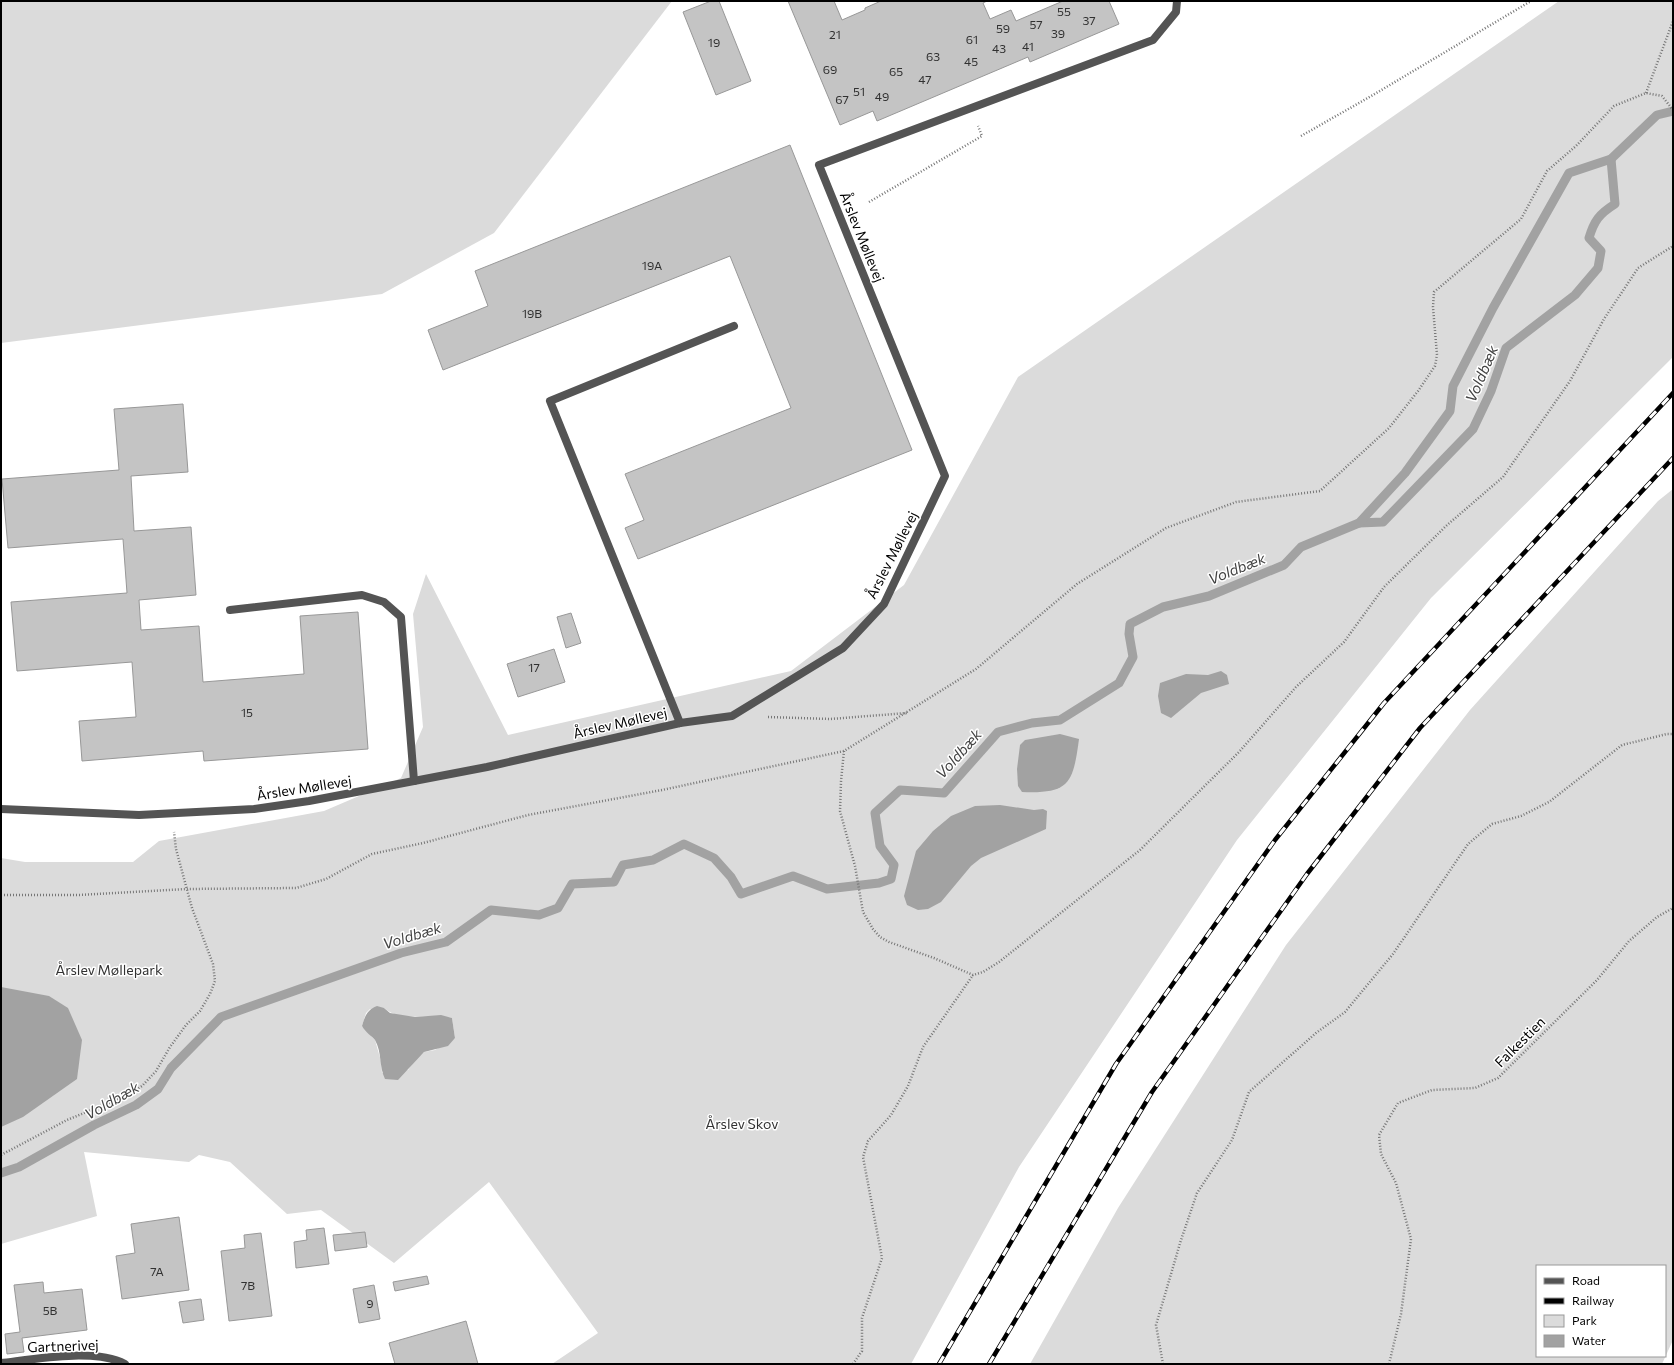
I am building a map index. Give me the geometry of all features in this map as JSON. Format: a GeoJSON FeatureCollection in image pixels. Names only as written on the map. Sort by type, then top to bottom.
{"type":"FeatureCollection","features":[{"type":"Feature","properties":{"kind":"street","name":"Årslev Møllevej"},"geometry":{"type":"LineString","coordinates":[[1,809],[138,815],[254,809],[309,801],[414,781],[487,767],[680,723],[732,716],[843,648],[884,604],[945,476],[819,165],[1153,40],[1176,12],[1177,1]]}},
{"type":"Feature","properties":{"kind":"street"},"geometry":{"type":"LineString","coordinates":[[680,723],[550,401],[734,326]]}},
{"type":"Feature","properties":{"kind":"street"},"geometry":{"type":"LineString","coordinates":[[230,610],[362,595],[384,602],[401,617],[414,781]]}},
{"type":"Feature","properties":{"kind":"street","name":"Gartnerivej"},"geometry":{"type":"LineString","coordinates":[[1,1363],[48,1358],[97,1356],[115,1359],[125,1364]]}},
{"type":"Feature","properties":{"kind":"path"},"geometry":{"type":"LineString","coordinates":[[1301,136],[1531,1]]}},
{"type":"Feature","properties":{"kind":"path"},"geometry":{"type":"LineString","coordinates":[[1646,93],[1673,21]]}},
{"type":"Feature","properties":{"kind":"path"},"geometry":{"type":"LineString","coordinates":[[1,895],[79,895],[187,889],[296,888],[326,879],[372,854],[423,843],[528,815],[662,790],[844,751],[908,713],[976,669],[1077,584],[1166,528],[1236,502],[1320,490],[1389,428],[1418,391],[1435,366],[1438,355],[1433,307],[1434,292],[1521,219],[1547,171],[1576,146],[1614,106],[1646,93],[1662,96],[1673,110]]}},
{"type":"Feature","properties":{"kind":"path"},"geometry":{"type":"LineString","coordinates":[[869,202],[982,136],[970,108]]}},
{"type":"Feature","properties":{"kind":"path"},"geometry":{"type":"LineString","coordinates":[[844,751],[840,781],[840,811],[855,866],[863,912],[880,937],[889,942],[973,974],[983,972],[999,962],[1140,850],[1239,752],[1296,687],[1344,642],[1384,587],[1446,526],[1503,477],[1570,381],[1604,319],[1638,268],[1673,246]]}},
{"type":"Feature","properties":{"kind":"path"},"geometry":{"type":"LineString","coordinates":[[732,716],[830,719],[908,713]]}},
{"type":"Feature","properties":{"kind":"path"},"geometry":{"type":"LineString","coordinates":[[1163,1364],[1156,1325],[1181,1240],[1197,1193],[1232,1140],[1249,1092],[1316,1033],[1345,1012],[1393,954],[1468,844],[1492,824],[1521,816],[1549,802],[1622,745],[1667,734],[1673,734]]}},
{"type":"Feature","properties":{"kind":"path"},"geometry":{"type":"LineString","coordinates":[[1,1155],[67,1120],[128,1095],[142,1086],[156,1070],[186,1025],[200,1011],[214,981],[213,964],[192,908],[176,849],[172,814]]}},
{"type":"Feature","properties":{"kind":"path","name":"Falkestien"},"geometry":{"type":"LineString","coordinates":[[1389,1364],[1401,1314],[1411,1239],[1396,1183],[1380,1154],[1379,1135],[1398,1103],[1432,1090],[1475,1088],[1498,1078],[1597,980],[1629,942],[1657,917],[1673,908]]}},
{"type":"Feature","properties":{"kind":"path"},"geometry":{"type":"LineString","coordinates":[[853,1364],[862,1351],[862,1318],[882,1258],[863,1157],[868,1141],[891,1115],[908,1086],[923,1047],[973,974]]}},
{"type":"Feature","properties":{"kind":"green space"},"geometry":{"type":"Polygon","coordinates":[[[1,1],[672,1],[494,233],[382,294],[1,343],[1,1]]]}},
{"type":"Feature","properties":{"kind":"green space","name":"Årslev Skov"},"geometry":{"type":"Polygon","coordinates":[[[1559,1],[1673,1],[1673,357],[1431,598],[1237,840],[1019,1167],[911,1364],[552,1364],[598,1333],[489,1182],[394,1263],[321,1210],[287,1214],[230,1162],[199,1155],[189,1162],[84,1152],[97,1216],[1,1244],[1,858],[25,862],[133,862],[159,841],[324,811],[401,778],[423,727],[413,614],[426,574],[508,735],[791,671],[904,585],[1018,377],[1559,1]],[[384,1008],[370,1009],[366,1013],[362,1026],[375,1040],[381,1061],[382,1073],[408,1070],[415,1060],[424,1052],[435,1050],[455,1038],[452,1018],[435,1016],[408,1017],[391,1013],[384,1008]]]}},
{"type":"Feature","properties":{"kind":"green space"},"geometry":{"type":"Polygon","coordinates":[[[1673,489],[1673,1340],[1666,1355],[1666,1265],[1536,1265],[1536,1357],[1665,1357],[1662,1364],[1030,1364],[1118,1208],[1286,945],[1470,710],[1658,501],[1673,489]]]}},
{"type":"Feature","properties":{"kind":"water"},"geometry":{"type":"Polygon","coordinates":[[[1221,671],[1227,675],[1229,684],[1201,693],[1171,718],[1161,713],[1158,696],[1160,683],[1186,674],[1208,675],[1221,671]]]}},
{"type":"Feature","properties":{"kind":"water"},"geometry":{"type":"Polygon","coordinates":[[[1060,734],[1079,739],[1077,754],[1071,776],[1060,788],[1050,791],[1022,792],[1018,786],[1017,769],[1020,745],[1025,740],[1060,734]]]}},
{"type":"Feature","properties":{"kind":"water"},"geometry":{"type":"Polygon","coordinates":[[[1000,805],[1034,810],[1043,809],[1047,811],[1046,829],[981,858],[971,866],[941,902],[928,909],[918,910],[907,905],[904,896],[916,851],[933,831],[951,816],[975,806],[1000,805]]]}},
{"type":"Feature","properties":{"kind":"water"},"geometry":{"type":"Polygon","coordinates":[[[1,987],[49,996],[68,1008],[82,1040],[77,1079],[23,1117],[1,1127],[1,987]]]}},
{"type":"Feature","properties":{"kind":"water"},"geometry":{"type":"Polygon","coordinates":[[[377,1006],[384,1008],[390,1013],[415,1017],[441,1015],[452,1018],[455,1038],[448,1046],[424,1052],[398,1080],[385,1079],[380,1054],[375,1040],[365,1031],[362,1026],[367,1014],[371,1009],[377,1006]]]}},
{"type":"Feature","properties":{"kind":"building"},"geometry":{"type":"Polygon","coordinates":[[[711,1],[719,1],[751,81],[716,95],[683,12],[711,1]]]}},
{"type":"Feature","properties":{"kind":"building"},"geometry":{"type":"Polygon","coordinates":[[[788,1],[834,1],[842,20],[881,1],[987,1],[983,3],[990,19],[1011,10],[1016,21],[1063,1],[1109,1],[1119,24],[1030,62],[1028,57],[877,121],[873,111],[840,125],[788,1]]]}},
{"type":"Feature","properties":{"kind":"building"},"geometry":{"type":"Polygon","coordinates":[[[790,145],[912,450],[638,559],[625,528],[644,520],[625,474],[791,408],[730,256],[443,370],[428,330],[488,306],[475,271],[790,145]]]}},
{"type":"Feature","properties":{"kind":"building"},"geometry":{"type":"Polygon","coordinates":[[[183,404],[188,472],[131,476],[134,531],[191,527],[196,595],[139,600],[141,630],[199,626],[203,682],[304,674],[300,616],[358,612],[368,749],[204,761],[203,751],[82,761],[79,721],[136,717],[132,662],[17,671],[11,602],[127,593],[123,539],[8,548],[2,479],[119,470],[114,409],[183,404]]]}},
{"type":"Feature","properties":{"kind":"building"},"geometry":{"type":"Polygon","coordinates":[[[571,613],[581,643],[566,648],[557,617],[571,613]]]}},
{"type":"Feature","properties":{"kind":"building"},"geometry":{"type":"Polygon","coordinates":[[[554,649],[565,682],[518,697],[507,664],[554,649]]]}},
{"type":"Feature","properties":{"kind":"building"},"geometry":{"type":"Polygon","coordinates":[[[179,1217],[189,1290],[122,1299],[116,1256],[135,1253],[131,1224],[179,1217]]]}},
{"type":"Feature","properties":{"kind":"building"},"geometry":{"type":"Polygon","coordinates":[[[324,1228],[329,1264],[296,1268],[294,1242],[307,1240],[306,1230],[324,1228]]]}},
{"type":"Feature","properties":{"kind":"building"},"geometry":{"type":"Polygon","coordinates":[[[365,1232],[367,1247],[335,1251],[333,1235],[365,1232]]]}},
{"type":"Feature","properties":{"kind":"building"},"geometry":{"type":"Polygon","coordinates":[[[261,1233],[272,1316],[229,1321],[221,1251],[245,1248],[244,1235],[261,1233]]]}},
{"type":"Feature","properties":{"kind":"building"},"geometry":{"type":"Polygon","coordinates":[[[427,1276],[429,1284],[395,1291],[393,1282],[427,1276]]]}},
{"type":"Feature","properties":{"kind":"building"},"geometry":{"type":"Polygon","coordinates":[[[43,1282],[44,1293],[82,1289],[87,1330],[22,1338],[24,1352],[7,1354],[5,1334],[20,1332],[14,1285],[43,1282]]]}},
{"type":"Feature","properties":{"kind":"building"},"geometry":{"type":"Polygon","coordinates":[[[374,1285],[380,1319],[359,1323],[353,1289],[374,1285]]]}},
{"type":"Feature","properties":{"kind":"building"},"geometry":{"type":"Polygon","coordinates":[[[201,1299],[204,1320],[183,1323],[179,1302],[201,1299]]]}},
{"type":"Feature","properties":{"kind":"building"},"geometry":{"type":"Polygon","coordinates":[[[466,1321],[478,1364],[395,1364],[389,1343],[466,1321]]]}},
{"type":"Feature","properties":{"kind":"waterway","name":"Voldbæk"},"geometry":{"type":"LineString","coordinates":[[1,1173],[19,1167],[94,1125],[136,1105],[158,1089],[171,1068],[221,1017],[401,953],[446,942],[491,910],[539,915],[558,908],[572,884],[614,882],[623,865],[653,860],[684,844],[714,858],[731,877],[741,894],[793,876],[827,889],[879,883],[891,879],[894,865],[880,846],[875,813],[900,790],[944,793],[998,732],[1032,723],[1060,720],[1119,683],[1133,657],[1129,634],[1130,624],[1163,607],[1209,596],[1284,565],[1301,547],[1359,523],[1405,473],[1450,411],[1453,386],[1493,308],[1569,173],[1611,159],[1657,115],[1673,111]]}},
{"type":"Feature","properties":{"kind":"waterway","name":"Voldbæk"},"geometry":{"type":"LineString","coordinates":[[1359,523],[1383,522],[1473,429],[1491,391],[1506,348],[1575,295],[1598,268],[1601,251],[1589,238],[1598,218],[1615,204],[1611,159]]}},
{"type":"Feature","properties":{"kind":"railway"},"geometry":{"type":"LineString","coordinates":[[939,1364],[1116,1064],[1275,840],[1384,703],[1673,393]]}},
{"type":"Feature","properties":{"kind":"railway"},"geometry":{"type":"LineString","coordinates":[[989,1364],[1152,1092],[1307,874],[1420,728],[1673,458]]}},
{"type":"Feature","properties":{"kind":"park label","name":"Årslev Møllepark"},"geometry":{"type":"Point","coordinates":[109,970]}}]}
